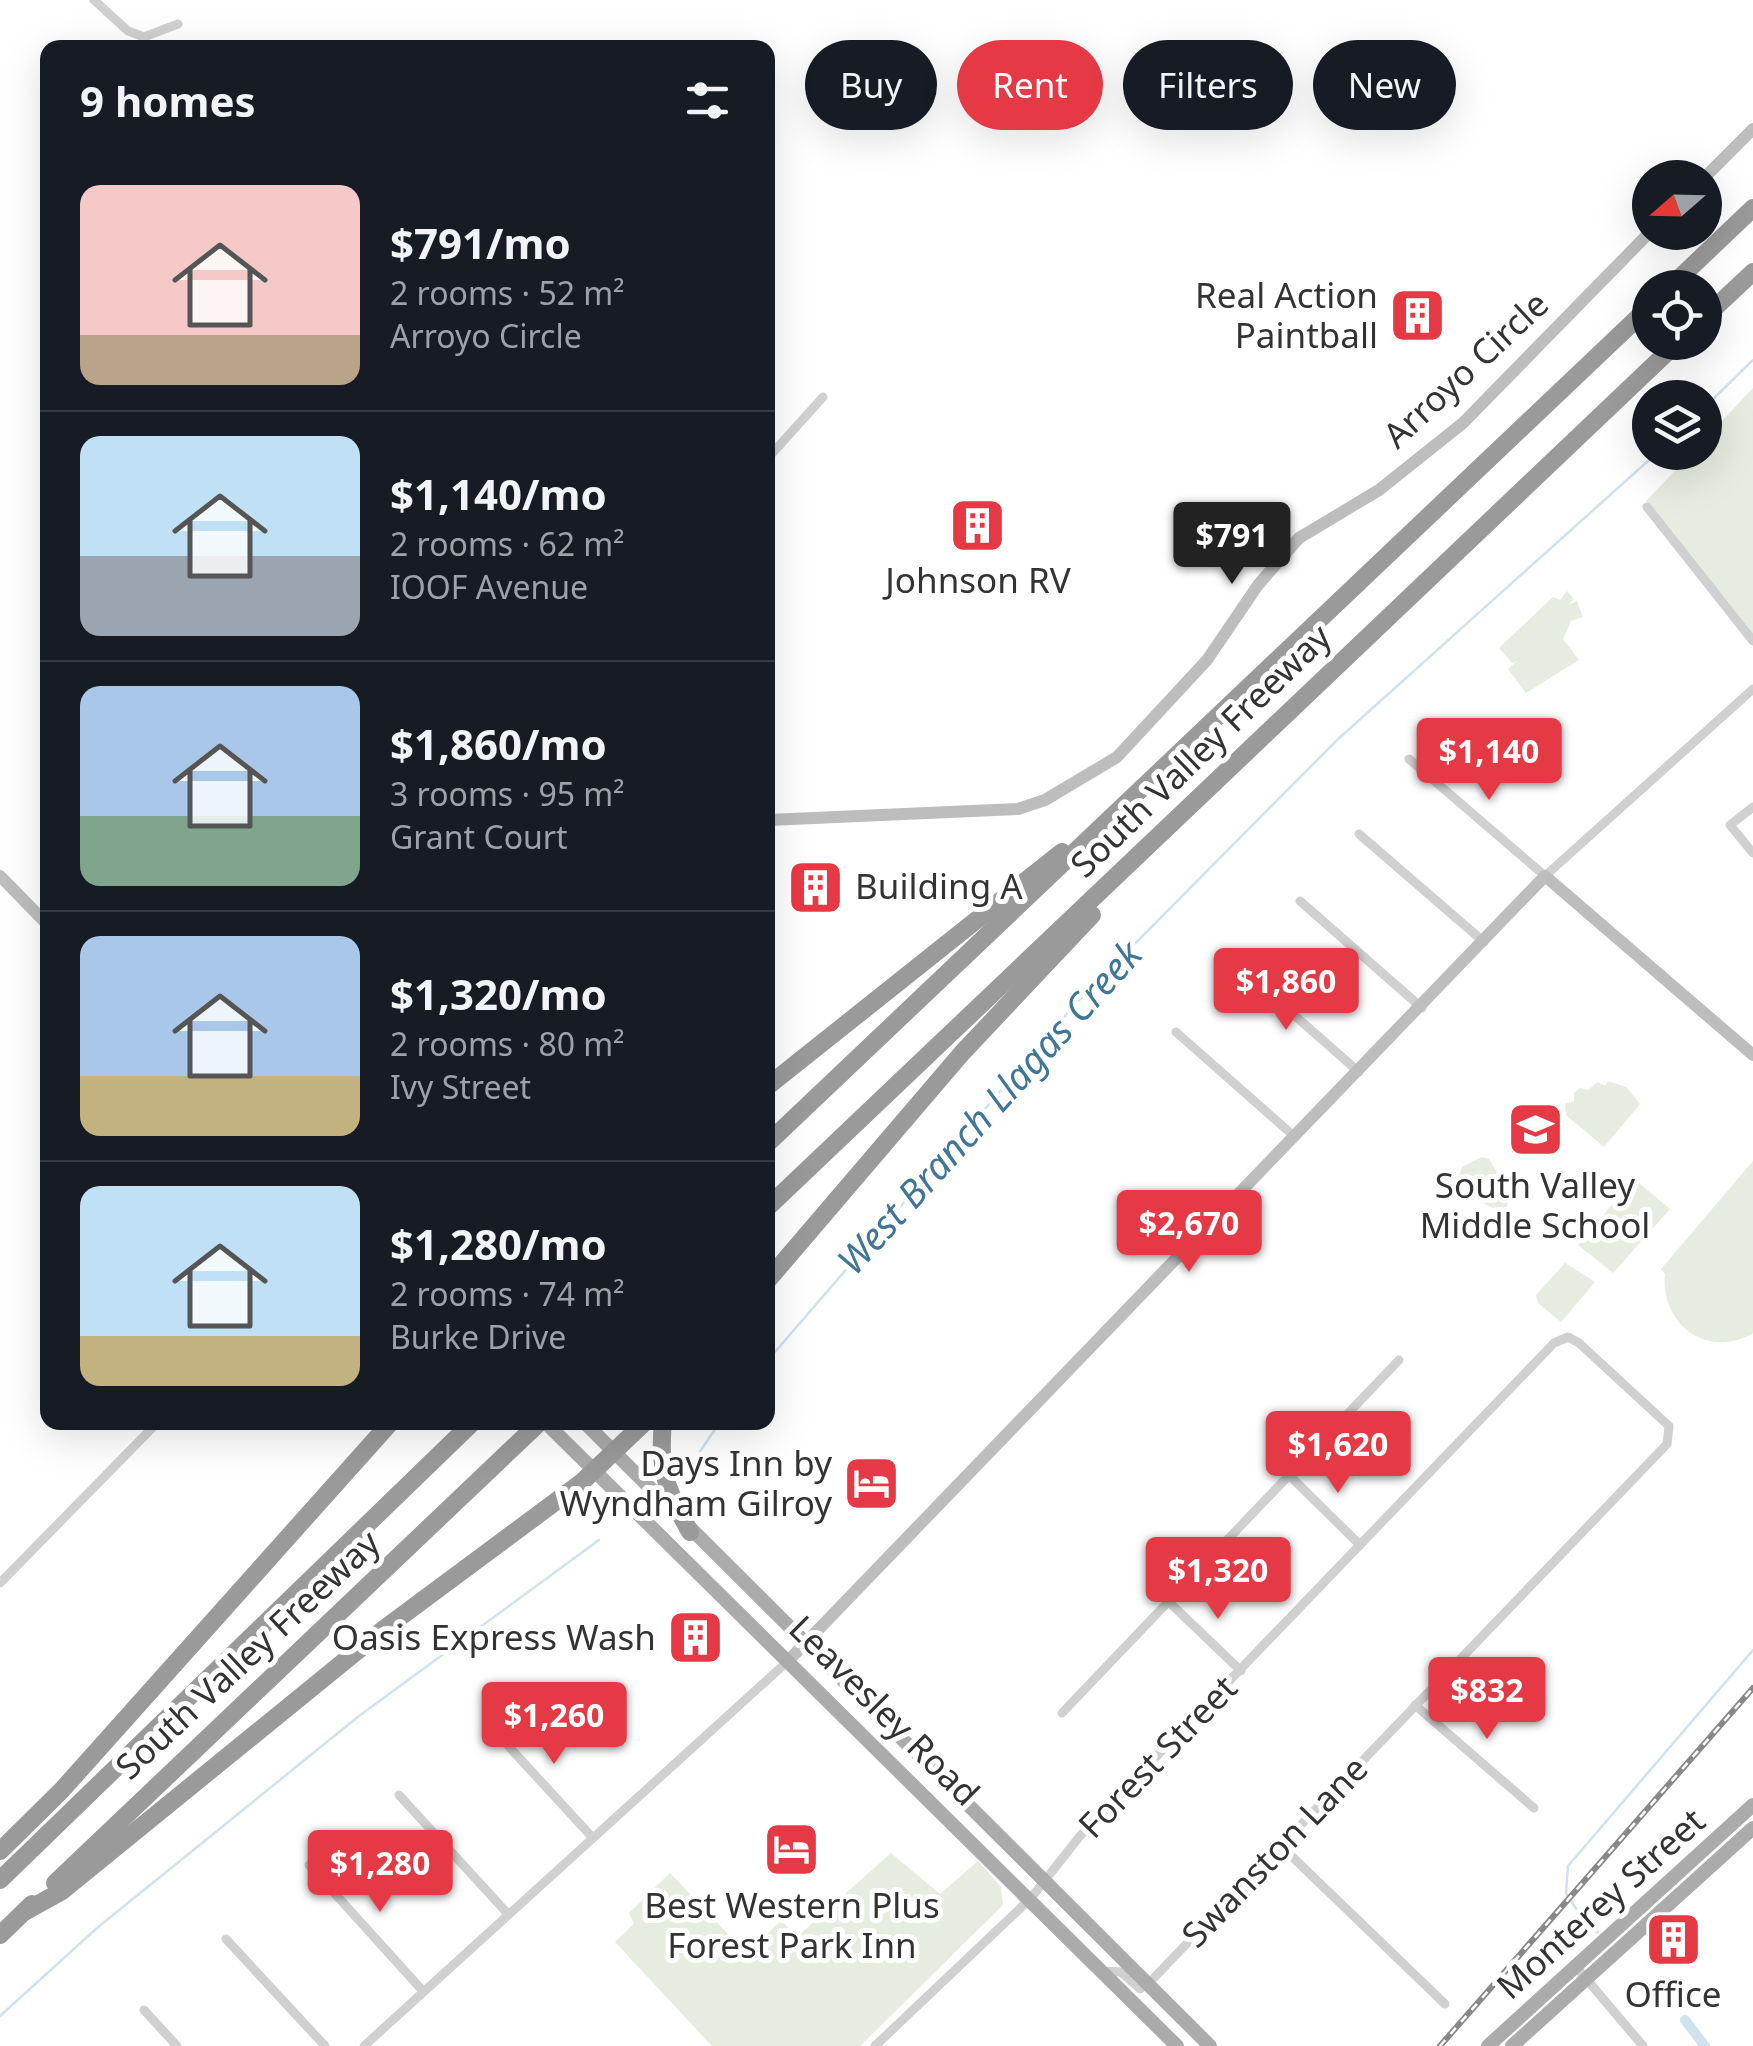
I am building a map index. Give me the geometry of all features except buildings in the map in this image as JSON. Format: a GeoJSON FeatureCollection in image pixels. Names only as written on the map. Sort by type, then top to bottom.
{"type":"FeatureCollection","features":[{"type":"Feature","properties":{"kind":"highway"},"geometry":{"type":"LineString","coordinates":[[1688,270],[1753,208]]}},
{"type":"Feature","properties":{"kind":"highway"},"geometry":{"type":"LineString","coordinates":[[1722,301],[1753,272]]}},
{"type":"Feature","properties":{"kind":"highway","name":"South Valley Freeway"},"geometry":{"type":"LineString","coordinates":[[775,1136],[1632,323]]}},
{"type":"Feature","properties":{"kind":"highway","name":"South Valley Freeway"},"geometry":{"type":"LineString","coordinates":[[775,1200],[1659,360]]}},
{"type":"Feature","properties":{"kind":"highway"},"geometry":{"type":"LineString","coordinates":[[775,1272],[997,1014],[1262,738]]}},
{"type":"Feature","properties":{"kind":"highway"},"geometry":{"type":"LineString","coordinates":[[775,1080],[1054,856],[1093,834]]}},
{"type":"Feature","properties":{"kind":"highway"},"geometry":{"type":"LineString","coordinates":[[0,1851],[61,1791],[384,1430]]}},
{"type":"Feature","properties":{"kind":"highway"},"geometry":{"type":"LineString","coordinates":[[414,1476],[453,1430]]}},
{"type":"Feature","properties":{"kind":"highway","name":"South Valley Freeway"},"geometry":{"type":"LineString","coordinates":[[0,1880],[464,1430]]}},
{"type":"Feature","properties":{"kind":"highway","name":"South Valley Freeway"},"geometry":{"type":"LineString","coordinates":[[0,1935],[533,1430]]}},
{"type":"Feature","properties":{"kind":"highway"},"geometry":{"type":"LineString","coordinates":[[24,1912],[62,1891],[384,1629],[595,1472],[638,1430]]}},
{"type":"Feature","properties":{"kind":"highway"},"geometry":{"type":"LineString","coordinates":[[662,1430],[664,1483],[690,1532]]}},
{"type":"Feature","properties":{"kind":"main road","name":"Leavesley Road"},"geometry":{"type":"LineString","coordinates":[[550,1430],[789,1660],[1177,2046]]}},
{"type":"Feature","properties":{"kind":"main road","name":"Leavesley Road"},"geometry":{"type":"LineString","coordinates":[[592,1430],[1210,2046]]}},
{"type":"Feature","properties":{"kind":"main road","name":"Monterey Street"},"geometry":{"type":"LineString","coordinates":[[1512,2046],[1753,1806]]}},
{"type":"Feature","properties":{"kind":"main road","name":"Monterey Street"},"geometry":{"type":"LineString","coordinates":[[1488,2046],[1582,1974],[1753,1828]]}},
{"type":"Feature","properties":{"kind":"street"},"geometry":{"type":"LineString","coordinates":[[94,0],[128,32],[144,37],[178,24]]}},
{"type":"Feature","properties":{"kind":"street"},"geometry":{"type":"LineString","coordinates":[[1722,160],[1753,129]]}},
{"type":"Feature","properties":{"kind":"street","name":"Arroyo Circle"},"geometry":{"type":"LineString","coordinates":[[775,820],[1018,808],[1045,800],[1117,758],[1208,660],[1258,585],[1299,538],[1379,490],[1463,423],[1632,250]]}},
{"type":"Feature","properties":{"kind":"street"},"geometry":{"type":"LineString","coordinates":[[775,450],[824,397]]}},
{"type":"Feature","properties":{"kind":"street"},"geometry":{"type":"LineString","coordinates":[[1647,507],[1753,641]]}},
{"type":"Feature","properties":{"kind":"street"},"geometry":{"type":"LineString","coordinates":[[364,2046],[789,1660],[1422,1008],[1545,876],[1753,689]]}},
{"type":"Feature","properties":{"kind":"street"},"geometry":{"type":"LineString","coordinates":[[1408,760],[1753,1054]]}},
{"type":"Feature","properties":{"kind":"street"},"geometry":{"type":"LineString","coordinates":[[1753,807],[1730,825],[1753,853]]}},
{"type":"Feature","properties":{"kind":"street"},"geometry":{"type":"LineString","coordinates":[[1359,834],[1484,942]]}},
{"type":"Feature","properties":{"kind":"street"},"geometry":{"type":"LineString","coordinates":[[0,876],[40,915]]}},
{"type":"Feature","properties":{"kind":"street"},"geometry":{"type":"LineString","coordinates":[[1300,902],[1422,1008]]}},
{"type":"Feature","properties":{"kind":"street"},"geometry":{"type":"LineString","coordinates":[[1237,965],[1360,1072]]}},
{"type":"Feature","properties":{"kind":"street"},"geometry":{"type":"LineString","coordinates":[[1176,1032],[1296,1137]]}},
{"type":"Feature","properties":{"kind":"street","name":"Forest Street"},"geometry":{"type":"LineString","coordinates":[[875,2046],[1031,1898],[1080,1836],[1554,1343],[1565,1337]]}},
{"type":"Feature","properties":{"kind":"street","name":"Swanston Lane"},"geometry":{"type":"LineString","coordinates":[[1148,1984],[1671,1434],[1669,1426],[1579,1343],[1565,1337]]}},
{"type":"Feature","properties":{"kind":"street"},"geometry":{"type":"LineString","coordinates":[[1062,1713],[1399,1360]]}},
{"type":"Feature","properties":{"kind":"street"},"geometry":{"type":"LineString","coordinates":[[0,1583],[150,1430]]}},
{"type":"Feature","properties":{"kind":"street"},"geometry":{"type":"LineString","coordinates":[[1289,1475],[1360,1545]]}},
{"type":"Feature","properties":{"kind":"street"},"geometry":{"type":"LineString","coordinates":[[1168,1601],[1241,1671]]}},
{"type":"Feature","properties":{"kind":"street"},"geometry":{"type":"LineString","coordinates":[[1415,1705],[1534,1808]]}},
{"type":"Feature","properties":{"kind":"street"},"geometry":{"type":"LineString","coordinates":[[488,1724],[592,1837]]}},
{"type":"Feature","properties":{"kind":"street"},"geometry":{"type":"LineString","coordinates":[[398,1795],[508,1914]]}},
{"type":"Feature","properties":{"kind":"street"},"geometry":{"type":"LineString","coordinates":[[1280,1844],[1445,2004]]}},
{"type":"Feature","properties":{"kind":"street"},"geometry":{"type":"LineString","coordinates":[[309,1865],[422,1990]]}},
{"type":"Feature","properties":{"kind":"street"},"geometry":{"type":"LineString","coordinates":[[226,1938],[325,2046]]}},
{"type":"Feature","properties":{"kind":"street"},"geometry":{"type":"LineString","coordinates":[[1103,1971],[1121,1972],[1140,1989],[1148,1984]]}},
{"type":"Feature","properties":{"kind":"street"},"geometry":{"type":"LineString","coordinates":[[1582,1974],[1642,2046]]}},
{"type":"Feature","properties":{"kind":"street"},"geometry":{"type":"LineString","coordinates":[[144,2010],[177,2046]]}},
{"type":"Feature","properties":{"kind":"shaded area"},"geometry":{"type":"Polygon","coordinates":[[[1753,388],[1753,637],[1646,501],[1676,470],[1722,470],[1722,421],[1753,388]]]}},
{"type":"Feature","properties":{"kind":"shaded area"},"geometry":{"type":"Polygon","coordinates":[[[1567,591],[1574,599],[1568,605],[1577,601],[1583,617],[1571,621],[1563,639],[1579,660],[1526,693],[1508,669],[1517,661],[1512,663],[1499,648],[1553,597],[1560,600],[1567,591]]]}},
{"type":"Feature","properties":{"kind":"shaded area"},"geometry":{"type":"Polygon","coordinates":[[[1608,1081],[1626,1087],[1640,1104],[1604,1147],[1566,1115],[1565,1104],[1574,1101],[1574,1093],[1580,1088],[1588,1090],[1598,1082],[1605,1086],[1608,1081]]]}},
{"type":"Feature","properties":{"kind":"shaded area"},"geometry":{"type":"Polygon","coordinates":[[[1482,1157],[1489,1159],[1498,1174],[1516,1183],[1504,1213],[1476,1200],[1458,1179],[1462,1167],[1482,1157]]]}},
{"type":"Feature","properties":{"kind":"shaded area"},"geometry":{"type":"Polygon","coordinates":[[[1753,1161],[1753,1333],[1736,1340],[1704,1339],[1679,1322],[1670,1308],[1661,1269],[1753,1161]]]}},
{"type":"Feature","properties":{"kind":"shaded area"},"geometry":{"type":"Polygon","coordinates":[[[1634,1179],[1670,1209],[1613,1273],[1578,1245],[1634,1179]]]}},
{"type":"Feature","properties":{"kind":"shaded area"},"geometry":{"type":"Polygon","coordinates":[[[1565,1263],[1595,1282],[1561,1322],[1538,1303],[1536,1295],[1565,1263]]]}},
{"type":"Feature","properties":{"kind":"shaded area"},"geometry":{"type":"Polygon","coordinates":[[[891,1853],[940,1894],[978,1861],[1001,1887],[1003,1905],[860,2046],[712,2046],[615,1942],[634,1924],[629,1913],[670,1873],[746,1953],[781,1921],[798,1936],[891,1853]]]}},
{"type":"Feature","properties":{"kind":"waterway","name":"West Branch Llagas Creek"},"geometry":{"type":"LineString","coordinates":[[1722,390],[1753,360]]}},
{"type":"Feature","properties":{"kind":"waterway","name":"West Branch Llagas Creek"},"geometry":{"type":"LineString","coordinates":[[775,1352],[1079,1000],[1337,740],[1638,470]]}},
{"type":"Feature","properties":{"kind":"waterway","name":"West Branch Llagas Creek"},"geometry":{"type":"LineString","coordinates":[[697,1456],[715,1430]]}},
{"type":"Feature","properties":{"kind":"waterway","name":"West Branch Llagas Creek"},"geometry":{"type":"LineString","coordinates":[[0,2016],[97,1928],[359,1716],[599,1540]]}},
{"type":"Feature","properties":{"kind":"waterway"},"geometry":{"type":"LineString","coordinates":[[1598,1932],[1590,1930],[1566,1893],[1568,1866],[1753,1650]]}},
{"type":"Feature","properties":{"kind":"waterway"},"geometry":{"type":"LineString","coordinates":[[1685,2020],[1705,2046]]}},
{"type":"Feature","properties":{"kind":"railway"},"geometry":{"type":"LineString","coordinates":[[1440,2046],[1753,1688]]}},
{"type":"Feature","properties":{"kind":"place","name":"Real Action Paintball"},"geometry":{"type":"Point","coordinates":[1417,316]}},
{"type":"Feature","properties":{"kind":"place","name":"Johnson RV"},"geometry":{"type":"Point","coordinates":[978,525]}},
{"type":"Feature","properties":{"kind":"place","name":"Building A"},"geometry":{"type":"Point","coordinates":[816,887]}},
{"type":"Feature","properties":{"kind":"place","name":"South Valley Middle School"},"geometry":{"type":"Point","coordinates":[1535,1130]}},
{"type":"Feature","properties":{"kind":"place","name":"Days Inn by Wyndham Gilroy"},"geometry":{"type":"Point","coordinates":[871,1484]}},
{"type":"Feature","properties":{"kind":"place","name":"Oasis Express Wash"},"geometry":{"type":"Point","coordinates":[695,1638]}},
{"type":"Feature","properties":{"kind":"place","name":"Best Western Plus Forest Park Inn"},"geometry":{"type":"Point","coordinates":[792,1850]}},
{"type":"Feature","properties":{"kind":"place","name":"Office"},"geometry":{"type":"Point","coordinates":[1673,1939]}}]}
